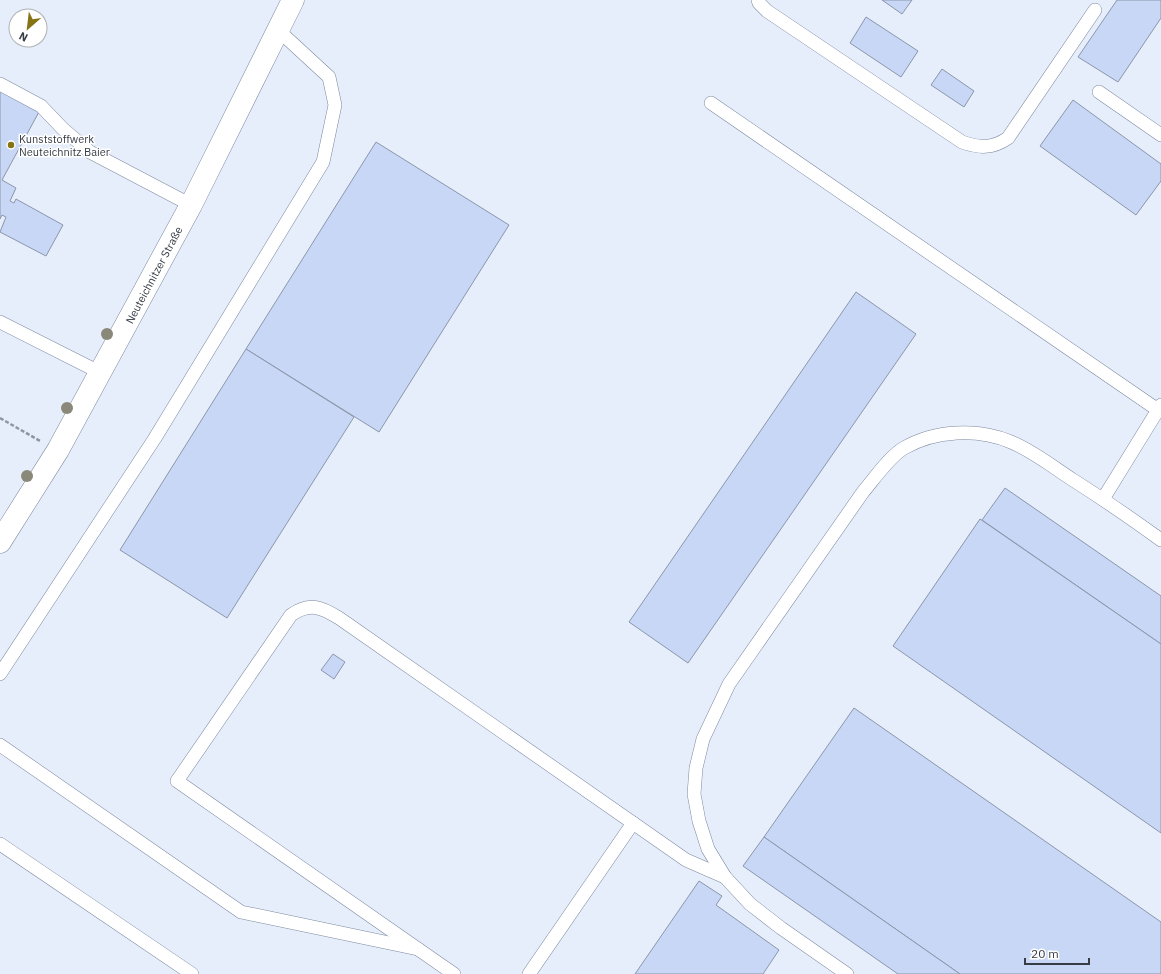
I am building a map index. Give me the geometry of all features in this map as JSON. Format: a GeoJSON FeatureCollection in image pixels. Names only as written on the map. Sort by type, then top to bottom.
{"type":"FeatureCollection","features":[{"type":"Feature","properties":{"kind":"street","name":"Neuteichnitzer Straße"},"geometry":{"type":"LineString","coordinates":[[0,542],[58,450],[101,373],[191,205],[293,0]]}},
{"type":"Feature","properties":{"kind":"lane"},"geometry":{"type":"LineString","coordinates":[[758,0],[759,3],[767,10],[962,142],[973,146],[998,145],[1008,138],[1095,10]]}},
{"type":"Feature","properties":{"kind":"lane"},"geometry":{"type":"LineString","coordinates":[[0,674],[155,438],[323,162],[335,105],[329,77],[278,30]]}},
{"type":"Feature","properties":{"kind":"lane"},"geometry":{"type":"LineString","coordinates":[[0,84],[41,106],[63,129],[90,152],[191,205]]}},
{"type":"Feature","properties":{"kind":"lane"},"geometry":{"type":"LineString","coordinates":[[1100,92],[1161,135]]}},
{"type":"Feature","properties":{"kind":"lane"},"geometry":{"type":"LineString","coordinates":[[712,103],[1159,407],[1103,499]]}},
{"type":"Feature","properties":{"kind":"lane"},"geometry":{"type":"LineString","coordinates":[[0,322],[101,373]]}},
{"type":"Feature","properties":{"kind":"lane"},"geometry":{"type":"LineString","coordinates":[[847,974],[781,928],[750,904],[725,877],[708,849],[699,821],[694,794],[696,768],[702,739],[729,684],[863,492],[887,464],[904,448],[924,440],[957,432],[975,433],[1010,442],[1032,453],[1103,499],[1161,540]]}},
{"type":"Feature","properties":{"kind":"lane"},"geometry":{"type":"LineString","coordinates":[[454,974],[177,781],[291,615],[300,609],[312,606],[326,610],[339,618],[686,860],[725,877]]}},
{"type":"Feature","properties":{"kind":"lane"},"geometry":{"type":"LineString","coordinates":[[0,745],[241,912],[418,949]]}},
{"type":"Feature","properties":{"kind":"lane"},"geometry":{"type":"LineString","coordinates":[[529,974],[633,823]]}},
{"type":"Feature","properties":{"kind":"lane"},"geometry":{"type":"LineString","coordinates":[[0,844],[192,974]]}},
{"type":"Feature","properties":{"kind":"path"},"geometry":{"type":"LineString","coordinates":[[0,418],[58,450]]}},
{"type":"Feature","properties":{"kind":"building"},"geometry":{"type":"Polygon","coordinates":[[[882,0],[912,0],[902,14],[882,0]]]}},
{"type":"Feature","properties":{"kind":"building"},"geometry":{"type":"Polygon","coordinates":[[[1117,0],[1161,0],[1161,18],[1118,82],[1078,57],[1117,0]]]}},
{"type":"Feature","properties":{"kind":"building"},"geometry":{"type":"Polygon","coordinates":[[[866,17],[918,51],[901,77],[850,43],[866,17]]]}},
{"type":"Feature","properties":{"kind":"building"},"geometry":{"type":"Polygon","coordinates":[[[942,69],[974,91],[964,107],[931,85],[942,69]]]}},
{"type":"Feature","properties":{"kind":"building","name":"Kunststoffwerk Neuteichnitz Baier"},"geometry":{"type":"Polygon","coordinates":[[[0,89],[40,110],[2,180],[16,188],[10,201],[14,203],[16,199],[63,225],[46,256],[0,232],[6,217],[2,215],[0,219],[0,89]]]}},
{"type":"Feature","properties":{"kind":"building"},"geometry":{"type":"Polygon","coordinates":[[[1073,100],[1161,164],[1161,181],[1136,215],[1040,146],[1073,100]]]}},
{"type":"Feature","properties":{"kind":"building"},"geometry":{"type":"Polygon","coordinates":[[[376,142],[509,225],[379,432],[246,349],[376,142]]]}},
{"type":"Feature","properties":{"kind":"building"},"geometry":{"type":"Polygon","coordinates":[[[856,292],[916,334],[688,663],[629,622],[856,292]]]}},
{"type":"Feature","properties":{"kind":"building"},"geometry":{"type":"Polygon","coordinates":[[[246,349],[354,417],[227,618],[120,550],[246,349]]]}},
{"type":"Feature","properties":{"kind":"building"},"geometry":{"type":"Polygon","coordinates":[[[1005,488],[1161,596],[1161,644],[982,520],[1005,488]]]}},
{"type":"Feature","properties":{"kind":"building"},"geometry":{"type":"Polygon","coordinates":[[[980,519],[1161,644],[1161,833],[893,646],[980,519]]]}},
{"type":"Feature","properties":{"kind":"building"},"geometry":{"type":"Polygon","coordinates":[[[333,654],[345,662],[334,679],[321,670],[333,654]]]}},
{"type":"Feature","properties":{"kind":"building"},"geometry":{"type":"Polygon","coordinates":[[[854,708],[1161,922],[1161,974],[960,974],[764,837],[854,708]]]}},
{"type":"Feature","properties":{"kind":"building"},"geometry":{"type":"Polygon","coordinates":[[[764,837],[960,974],[898,974],[743,866],[764,837]]]}},
{"type":"Feature","properties":{"kind":"building"},"geometry":{"type":"Polygon","coordinates":[[[699,881],[722,896],[716,905],[779,950],[763,974],[635,974],[699,881]]]}},
{"type":"Feature","properties":{"kind":"place","name":"Kunststoffwerk Neuteichnitz Baier"},"geometry":{"type":"Point","coordinates":[11,145]}}]}
